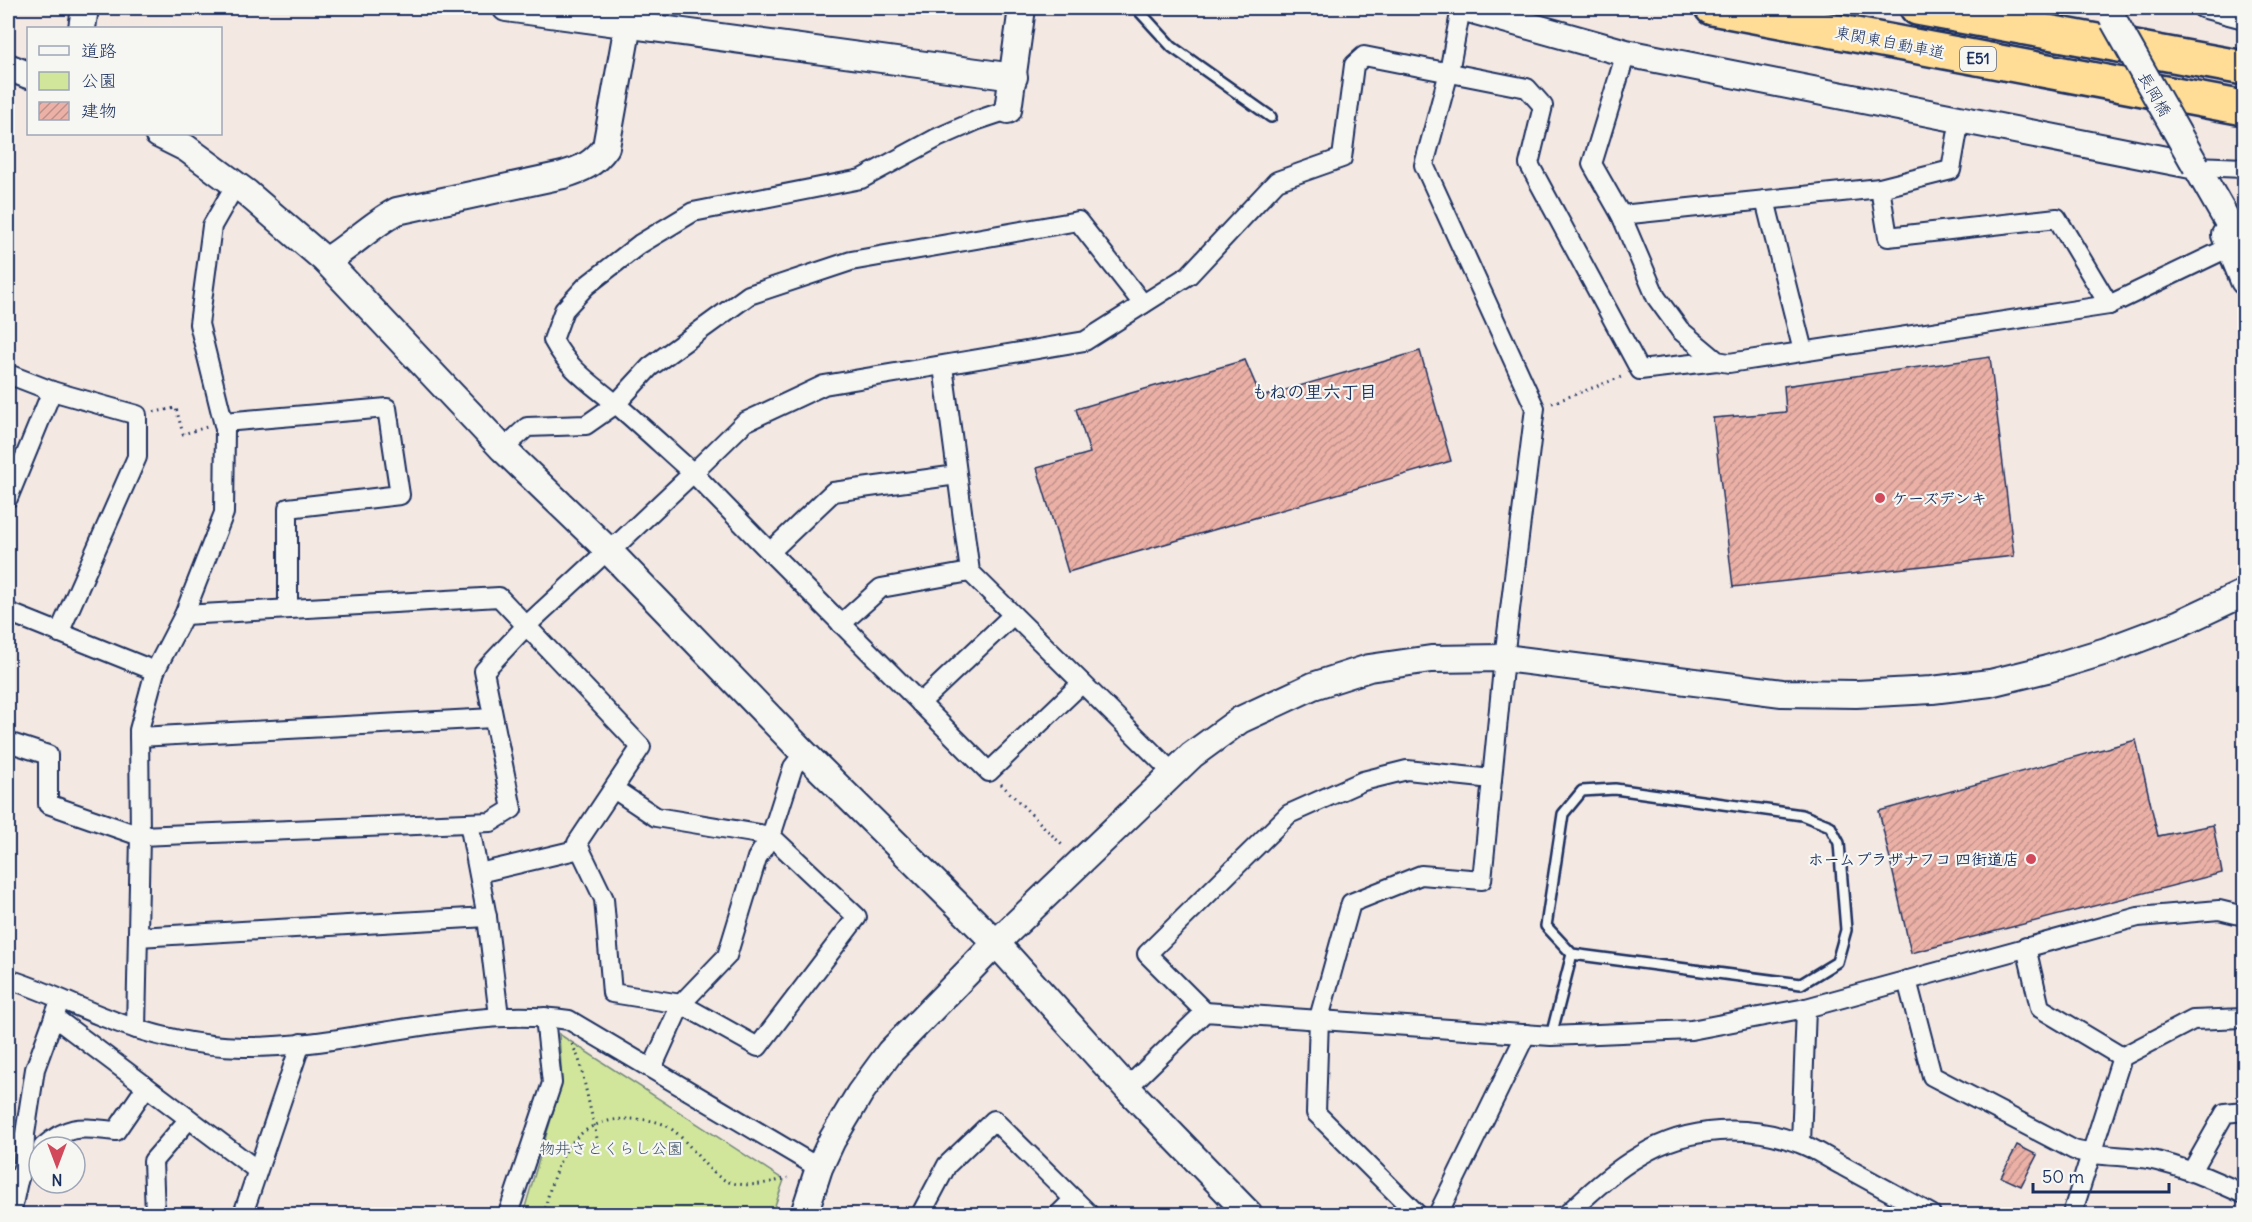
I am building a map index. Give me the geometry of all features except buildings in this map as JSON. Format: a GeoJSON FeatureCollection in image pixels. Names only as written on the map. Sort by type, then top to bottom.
{"type":"FeatureCollection","features":[{"type":"Feature","properties":{"kind":"highway","name":"東関東自動車道"},"geometry":{"type":"LineString","coordinates":[[1712,8],[2244,108]]}},
{"type":"Feature","properties":{"kind":"highway","name":"E51"},"geometry":{"type":"LineString","coordinates":[[1917,8],[2244,69]]}},
{"type":"Feature","properties":{"kind":"street"},"geometry":{"type":"LineString","coordinates":[[82,27],[86,8]]}},
{"type":"Feature","properties":{"kind":"street"},"geometry":{"type":"LineString","coordinates":[[506,8],[630,16],[1014,78]]}},
{"type":"Feature","properties":{"kind":"street"},"geometry":{"type":"LineString","coordinates":[[1022,8],[1008,110],[937,138],[861,179],[693,212],[640,244],[586,286],[564,310],[553,340],[562,358],[582,378],[616,404],[693,473],[989,772],[1082,682]]}},
{"type":"Feature","properties":{"kind":"street"},"geometry":{"type":"LineString","coordinates":[[1417,1215],[1316,1113],[1319,1018],[1351,903],[1421,875],[1482,880],[1504,658],[1535,408],[1424,165],[1449,72],[1463,8],[1626,53],[2196,166],[2244,168]]}},
{"type":"Feature","properties":{"kind":"street"},"geometry":{"type":"LineString","coordinates":[[2202,8],[2244,19]]}},
{"type":"Feature","properties":{"kind":"street","name":"長岡橋"},"geometry":{"type":"LineString","coordinates":[[2111,14],[2196,166],[2237,248],[2244,281]]}},
{"type":"Feature","properties":{"kind":"street"},"geometry":{"type":"LineString","coordinates":[[326,261],[379,221],[397,212],[563,175],[584,169],[598,159],[606,147],[630,16]]}},
{"type":"Feature","properties":{"kind":"street"},"geometry":{"type":"LineString","coordinates":[[1626,53],[1592,164],[1621,215],[1656,297],[1680,330],[1717,361]]}},
{"type":"Feature","properties":{"kind":"street"},"geometry":{"type":"LineString","coordinates":[[8,742],[48,755],[48,804],[140,836],[491,822],[512,809],[484,671],[526,626],[608,550],[621,541],[745,422],[824,385],[1086,341],[1189,275],[1277,181],[1342,158],[1354,65],[1364,56],[1527,88],[1543,106],[1529,165],[1640,370],[1717,361],[1730,363],[2109,305],[2237,248]]}},
{"type":"Feature","properties":{"kind":"street"},"geometry":{"type":"LineString","coordinates":[[8,67],[27,75]]}},
{"type":"Feature","properties":{"kind":"street"},"geometry":{"type":"LineString","coordinates":[[1621,215],[1880,188],[1951,170],[1960,119]]}},
{"type":"Feature","properties":{"kind":"street"},"geometry":{"type":"LineString","coordinates":[[160,135],[186,148],[236,184],[326,261],[503,449],[608,550],[804,753],[996,944],[1127,1088],[1249,1215]]}},
{"type":"Feature","properties":{"kind":"street"},"geometry":{"type":"LineString","coordinates":[[136,1029],[140,836],[139,730],[155,671],[184,615],[224,513],[225,429],[199,324],[212,226],[236,184]]}},
{"type":"Feature","properties":{"kind":"street"},"geometry":{"type":"LineString","coordinates":[[1880,188],[1888,237],[2057,218],[2109,305]]}},
{"type":"Feature","properties":{"kind":"street"},"geometry":{"type":"LineString","coordinates":[[1765,200],[1803,351]]}},
{"type":"Feature","properties":{"kind":"street"},"geometry":{"type":"LineString","coordinates":[[503,449],[527,427],[586,424],[616,404],[650,367],[749,295],[851,261],[1078,221],[1143,304]]}},
{"type":"Feature","properties":{"kind":"street"},"geometry":{"type":"LineString","coordinates":[[943,366],[970,573],[1173,773]]}},
{"type":"Feature","properties":{"kind":"street"},"geometry":{"type":"LineString","coordinates":[[8,374],[52,391],[137,415],[137,457],[59,633]]}},
{"type":"Feature","properties":{"kind":"street"},"geometry":{"type":"LineString","coordinates":[[8,498],[52,391]]}},
{"type":"Feature","properties":{"kind":"street"},"geometry":{"type":"LineString","coordinates":[[224,422],[387,408],[400,495],[288,508],[288,609]]}},
{"type":"Feature","properties":{"kind":"street"},"geometry":{"type":"LineString","coordinates":[[770,552],[833,492],[957,475]]}},
{"type":"Feature","properties":{"kind":"street"},"geometry":{"type":"LineString","coordinates":[[841,624],[881,588],[970,573]]}},
{"type":"Feature","properties":{"kind":"street"},"geometry":{"type":"LineString","coordinates":[[804,1215],[819,1168],[831,1140],[860,1093],[890,1052],[1079,862],[1192,755],[1240,720],[1312,686],[1369,668],[1431,659],[1504,658],[1782,693],[1856,694],[1932,690],[1990,683],[2048,669],[2106,651],[2178,624],[2244,593]]}},
{"type":"Feature","properties":{"kind":"street"},"geometry":{"type":"LineString","coordinates":[[184,615],[499,597],[641,747],[577,843],[603,899],[612,993],[681,1004],[758,1047],[858,916],[771,837],[656,817],[614,789]]}},
{"type":"Feature","properties":{"kind":"street"},"geometry":{"type":"LineString","coordinates":[[8,612],[155,671]]}},
{"type":"Feature","properties":{"kind":"street"},"geometry":{"type":"LineString","coordinates":[[920,703],[1013,615]]}},
{"type":"Feature","properties":{"kind":"street"},"geometry":{"type":"LineString","coordinates":[[139,737],[493,718]]}},
{"type":"Feature","properties":{"kind":"street"},"geometry":{"type":"LineString","coordinates":[[652,1068],[681,1004],[727,956],[757,858],[771,837],[793,767],[804,753]]}},
{"type":"Feature","properties":{"kind":"street"},"geometry":{"type":"LineString","coordinates":[[1492,779],[1407,770],[1363,781],[1289,814],[1147,954],[1205,1012],[1319,1018],[1551,1036],[1691,1030],[1806,1008],[2138,916],[2219,910],[2244,916]]}},
{"type":"Feature","properties":{"kind":"street"},"geometry":{"type":"LineString","coordinates":[[469,823],[487,917],[499,1016]]}},
{"type":"Feature","properties":{"kind":"street"},"geometry":{"type":"LineString","coordinates":[[479,873],[580,849]]}},
{"type":"Feature","properties":{"kind":"street"},"geometry":{"type":"LineString","coordinates":[[138,938],[487,917]]}},
{"type":"Feature","properties":{"kind":"street"},"geometry":{"type":"LineString","coordinates":[[2026,947],[2040,1008],[2122,1057]]}},
{"type":"Feature","properties":{"kind":"street"},"geometry":{"type":"LineString","coordinates":[[8,979],[136,1029],[202,1044],[243,1047],[301,1043],[499,1016],[569,1020],[819,1168]]}},
{"type":"Feature","properties":{"kind":"street"},"geometry":{"type":"LineString","coordinates":[[1907,980],[1932,1076],[2074,1150],[2091,1154],[2147,1159],[2192,1171],[2244,1194]]}},
{"type":"Feature","properties":{"kind":"street"},"geometry":{"type":"LineString","coordinates":[[11,1215],[35,1069],[60,999]]}},
{"type":"Feature","properties":{"kind":"street"},"geometry":{"type":"LineString","coordinates":[[1801,1143],[1806,1008]]}},
{"type":"Feature","properties":{"kind":"street"},"geometry":{"type":"LineString","coordinates":[[1127,1088],[1205,1012]]}},
{"type":"Feature","properties":{"kind":"street"},"geometry":{"type":"LineString","coordinates":[[54,1017],[257,1170]]}},
{"type":"Feature","properties":{"kind":"street"},"geometry":{"type":"LineString","coordinates":[[508,1215],[552,1083],[545,1017]]}},
{"type":"Feature","properties":{"kind":"street"},"geometry":{"type":"LineString","coordinates":[[2072,1215],[2122,1057],[2193,1020],[2244,1018]]}},
{"type":"Feature","properties":{"kind":"street"},"geometry":{"type":"LineString","coordinates":[[1438,1215],[1526,1034]]}},
{"type":"Feature","properties":{"kind":"street"},"geometry":{"type":"LineString","coordinates":[[243,1215],[301,1043]]}},
{"type":"Feature","properties":{"kind":"street"},"geometry":{"type":"LineString","coordinates":[[58,1135],[76,1127],[116,1131],[146,1087]]}},
{"type":"Feature","properties":{"kind":"street"},"geometry":{"type":"LineString","coordinates":[[2192,1171],[2225,1113],[2244,1111]]}},
{"type":"Feature","properties":{"kind":"street"},"geometry":{"type":"LineString","coordinates":[[155,1215],[153,1161],[189,1119]]}},
{"type":"Feature","properties":{"kind":"street"},"geometry":{"type":"LineString","coordinates":[[921,1215],[947,1165],[994,1120],[1089,1215]]}},
{"type":"Feature","properties":{"kind":"street"},"geometry":{"type":"LineString","coordinates":[[1567,1215],[1615,1172],[1643,1153],[1677,1139],[1712,1131],[1742,1130],[1801,1143],[1931,1215]]}},
{"type":"Feature","properties":{"kind":"street"},"geometry":{"type":"LineString","coordinates":[[16,1175],[27,1164]]}},
{"type":"Feature","properties":{"kind":"street"},"geometry":{"type":"LineString","coordinates":[[1059,1215],[1074,1199]]}},
{"type":"Feature","properties":{"kind":"lane"},"geometry":{"type":"LineString","coordinates":[[1139,8],[1140,12],[1172,46],[1271,117]]}},
{"type":"Feature","properties":{"kind":"lane"},"geometry":{"type":"LineString","coordinates":[[1615,789],[1802,815],[1830,826],[1839,843],[1846,930],[1837,962],[1801,984],[1572,954],[1546,926],[1563,814],[1582,791],[1615,789]]}},
{"type":"Feature","properties":{"kind":"lane"},"geometry":{"type":"LineString","coordinates":[[1551,1036],[1572,954]]}},
{"type":"Feature","properties":{"kind":"path"},"geometry":{"type":"LineString","coordinates":[[1535,408],[1640,370]]}},
{"type":"Feature","properties":{"kind":"path"},"geometry":{"type":"LineString","coordinates":[[137,415],[176,408],[183,434],[224,422]]}},
{"type":"Feature","properties":{"kind":"path"},"geometry":{"type":"LineString","coordinates":[[989,772],[1079,862]]}},
{"type":"Feature","properties":{"kind":"path"},"geometry":{"type":"LineString","coordinates":[[572,1042],[579,1059],[599,1147]]}},
{"type":"Feature","properties":{"kind":"path"},"geometry":{"type":"LineString","coordinates":[[544,1215],[550,1186],[569,1145],[584,1130],[610,1120],[643,1118],[665,1125],[695,1150],[710,1171],[729,1182],[762,1185],[788,1178]]}},
{"type":"Feature","properties":{"kind":"green space","name":"物井さとくらし公園"},"geometry":{"type":"Polygon","coordinates":[[[559,1034],[784,1180],[772,1214],[523,1214],[562,1082],[559,1034]]]}},
{"type":"Feature","properties":{"kind":"place","name":"ケーズデンキ"},"geometry":{"type":"Point","coordinates":[1880,498]}},
{"type":"Feature","properties":{"kind":"place","name":"ホームプラザナフコ 四街道店"},"geometry":{"type":"Point","coordinates":[2031,859]}},
{"type":"Feature","properties":{"kind":"district","name":"もねの里六丁目"},"geometry":{"type":"Point","coordinates":[1314,392]}}]}
